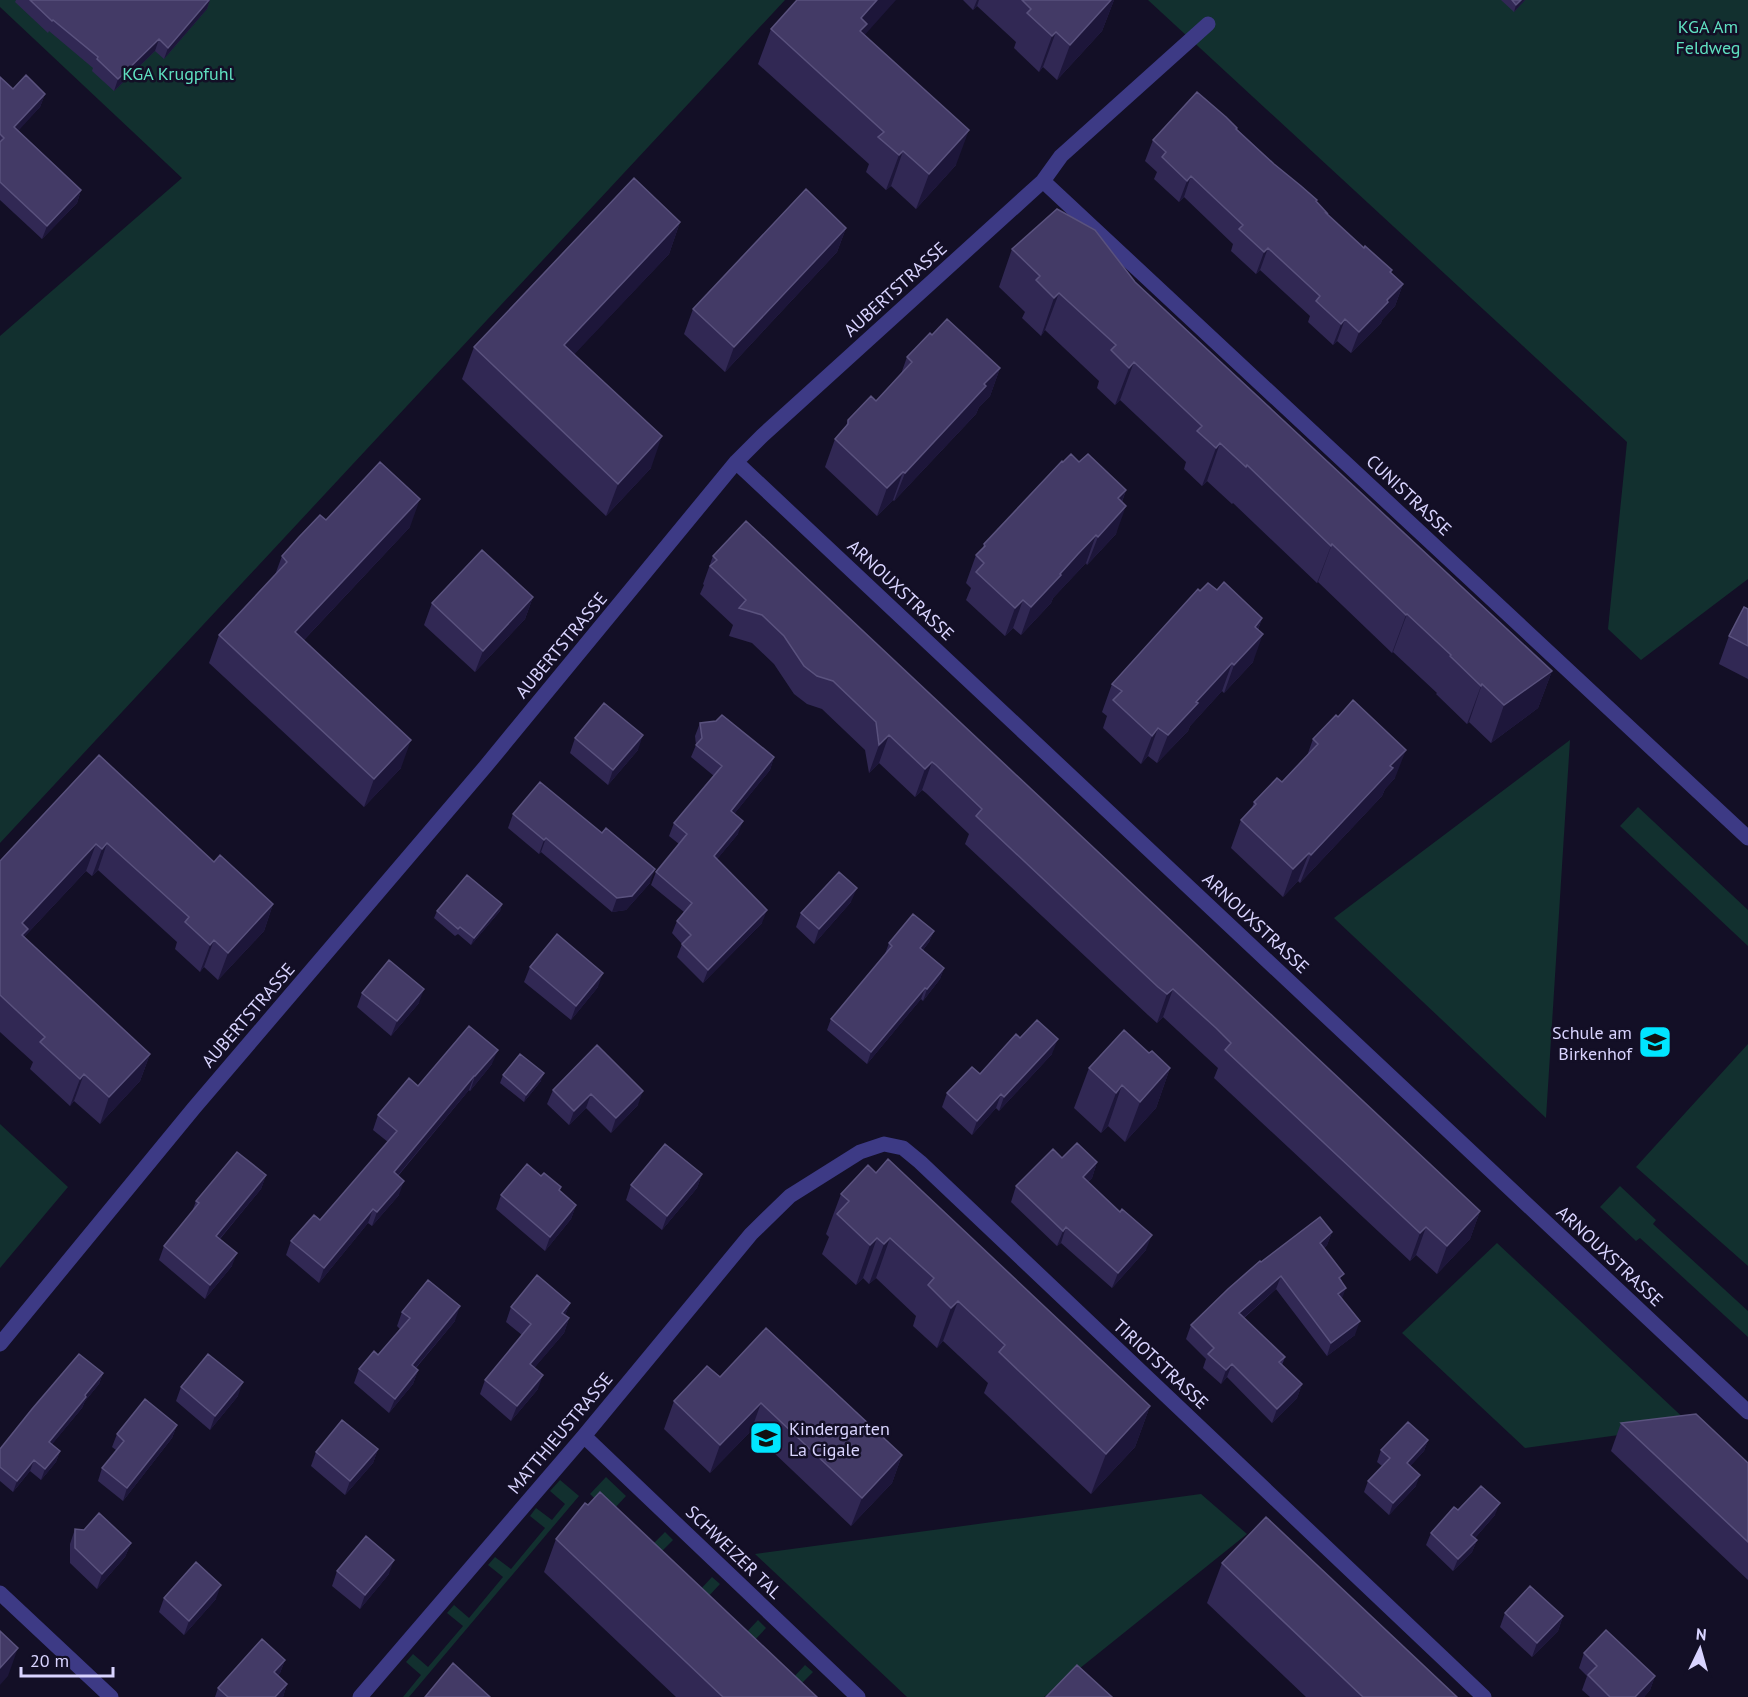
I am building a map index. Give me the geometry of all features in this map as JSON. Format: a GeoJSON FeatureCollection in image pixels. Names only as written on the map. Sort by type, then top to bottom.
{"type":"FeatureCollection","features":[{"type":"Feature","properties":{"kind":"street","name":"AUBERTSTRASSE"},"geometry":{"type":"LineString","coordinates":[[0,1344],[194,1108],[486,767],[736,462],[1043,181],[1061,156],[1208,24]]}},
{"type":"Feature","properties":{"kind":"street","name":"CUNISTRASSE"},"geometry":{"type":"LineString","coordinates":[[1043,181],[1748,838]]}},
{"type":"Feature","properties":{"kind":"street","name":"ARNOUXSTRASSE"},"geometry":{"type":"LineString","coordinates":[[736,462],[1748,1412]]}},
{"type":"Feature","properties":{"kind":"street","name":"TIRIOTSTRASSE"},"geometry":{"type":"LineString","coordinates":[[790,1196],[860,1152],[884,1144],[903,1148],[1484,1697]]}},
{"type":"Feature","properties":{"kind":"street","name":"MATTHIEUSTRASSE"},"geometry":{"type":"LineString","coordinates":[[360,1697],[584,1436],[751,1234],[790,1196]]}},
{"type":"Feature","properties":{"kind":"street","name":"SCHWEIZER TAL"},"geometry":{"type":"LineString","coordinates":[[584,1436],[858,1697]]}},
{"type":"Feature","properties":{"kind":"street"},"geometry":{"type":"LineString","coordinates":[[0,1593],[111,1697]]}},
{"type":"Feature","properties":{"kind":"green space","name":"KGA Krugpfuhl"},"geometry":{"type":"Polygon","coordinates":[[[0,0],[785,0],[0,843],[0,336],[182,178],[0,7],[0,0]]]}},
{"type":"Feature","properties":{"kind":"green space","name":"KGA Am Feldweg"},"geometry":{"type":"Polygon","coordinates":[[[1148,0],[1748,0],[1748,579],[1641,660],[1608,629],[1627,442],[1148,0]]]}},
{"type":"Feature","properties":{"kind":"green space"},"geometry":{"type":"Polygon","coordinates":[[[1570,740],[1546,1118],[1334,918],[1570,740]]]}},
{"type":"Feature","properties":{"kind":"green space"},"geometry":{"type":"Polygon","coordinates":[[[1638,807],[1748,910],[1748,946],[1620,826],[1638,807]]]}},
{"type":"Feature","properties":{"kind":"green space"},"geometry":{"type":"Polygon","coordinates":[[[1748,1044],[1748,1266],[1636,1167],[1748,1044]]]}},
{"type":"Feature","properties":{"kind":"green space"},"geometry":{"type":"Polygon","coordinates":[[[0,1124],[68,1187],[0,1268],[0,1124]]]}},
{"type":"Feature","properties":{"kind":"green space"},"geometry":{"type":"Polygon","coordinates":[[[1620,1186],[1656,1220],[1653,1224],[1748,1311],[1748,1337],[1640,1238],[1636,1241],[1600,1207],[1620,1186]]]}},
{"type":"Feature","properties":{"kind":"green space"},"geometry":{"type":"Polygon","coordinates":[[[1497,1243],[1691,1425],[1525,1448],[1402,1333],[1497,1243]]]}},
{"type":"Feature","properties":{"kind":"green space"},"geometry":{"type":"Polygon","coordinates":[[[606,1477],[626,1496],[613,1510],[651,1546],[665,1532],[673,1540],[659,1554],[699,1591],[712,1577],[720,1584],[706,1599],[744,1635],[758,1620],[766,1628],[753,1642],[792,1679],[805,1665],[813,1672],[799,1686],[805,1697],[590,1494],[606,1477]]]}},
{"type":"Feature","properties":{"kind":"green space"},"geometry":{"type":"Polygon","coordinates":[[[560,1480],[579,1496],[409,1697],[403,1697],[421,1675],[406,1662],[413,1654],[428,1667],[463,1626],[447,1613],[454,1605],[469,1618],[503,1577],[488,1565],[495,1557],[511,1569],[545,1528],[530,1516],[536,1508],[552,1520],[565,1504],[550,1491],[560,1480]]]}},
{"type":"Feature","properties":{"kind":"green space"},"geometry":{"type":"Polygon","coordinates":[[[1201,1494],[1247,1534],[1044,1697],[907,1697],[755,1554],[1201,1494]]]}},
{"type":"Feature","properties":{"kind":"building"},"geometry":{"type":"Polygon","coordinates":[[[30,0],[209,0],[168,48],[159,39],[118,79],[97,59],[98,57],[52,21],[30,0]]]}},
{"type":"Feature","properties":{"kind":"building"},"geometry":{"type":"Polygon","coordinates":[[[797,0],[877,0],[861,18],[867,24],[860,31],[969,130],[929,174],[903,151],[899,155],[878,137],[884,132],[771,29],[797,0]]]}},
{"type":"Feature","properties":{"kind":"building"},"geometry":{"type":"Polygon","coordinates":[[[1022,0],[1111,0],[1070,45],[1056,32],[1052,36],[1027,13],[1031,9],[1022,0]]]}},
{"type":"Feature","properties":{"kind":"building"},"geometry":{"type":"Polygon","coordinates":[[[26,75],[45,94],[14,127],[81,190],[47,226],[0,182],[0,142],[4,138],[0,134],[0,77],[13,89],[26,75]]]}},
{"type":"Feature","properties":{"kind":"building"},"geometry":{"type":"Polygon","coordinates":[[[1197,92],[1274,164],[1317,200],[1326,213],[1392,270],[1390,272],[1403,284],[1359,332],[1345,319],[1341,324],[1316,301],[1320,296],[1268,248],[1264,252],[1239,229],[1243,225],[1191,176],[1187,181],[1162,157],[1166,152],[1153,140],[1197,92]]]}},
{"type":"Feature","properties":{"kind":"building"},"geometry":{"type":"Polygon","coordinates":[[[634,178],[680,222],[564,345],[662,436],[618,484],[474,347],[634,178]]]}},
{"type":"Feature","properties":{"kind":"building"},"geometry":{"type":"Polygon","coordinates":[[[806,189],[846,228],[734,347],[693,309],[806,189]]]}},
{"type":"Feature","properties":{"kind":"building"},"geometry":{"type":"Polygon","coordinates":[[[1057,209],[1095,230],[1135,282],[1552,671],[1504,705],[1482,684],[1481,686],[1332,544],[1331,546],[1247,465],[1246,467],[1220,443],[1216,448],[1197,431],[1202,426],[1134,362],[1129,368],[1111,350],[1116,345],[1059,293],[1054,298],[1036,280],[1040,276],[1012,249],[1057,209]]]}},
{"type":"Feature","properties":{"kind":"building"},"geometry":{"type":"Polygon","coordinates":[[[947,319],[1000,368],[905,473],[903,472],[887,488],[835,439],[848,424],[848,420],[871,396],[876,401],[912,362],[907,357],[947,319]]]}},
{"type":"Feature","properties":{"kind":"building"},"geometry":{"type":"Polygon","coordinates":[[[1071,454],[1079,462],[1088,454],[1126,490],[1118,498],[1126,506],[1098,537],[1096,535],[1078,554],[1031,607],[1023,600],[1015,608],[976,572],[984,563],[976,555],[1071,454]]]}},
{"type":"Feature","properties":{"kind":"building"},"geometry":{"type":"Polygon","coordinates":[[[380,462],[420,499],[295,632],[411,740],[374,779],[219,635],[287,562],[282,556],[299,537],[320,515],[326,520],[380,462]]]}},
{"type":"Feature","properties":{"kind":"building"},"geometry":{"type":"Polygon","coordinates":[[[746,521],[1480,1211],[1447,1246],[1426,1227],[1420,1233],[1225,1050],[1231,1043],[1216,1028],[1173,989],[1167,994],[1158,987],[976,816],[982,809],[936,765],[932,762],[925,769],[889,735],[879,745],[876,722],[833,681],[817,676],[804,666],[784,636],[762,615],[739,608],[746,600],[710,566],[717,560],[713,556],[746,521]]]}},
{"type":"Feature","properties":{"kind":"building"},"geometry":{"type":"Polygon","coordinates":[[[482,550],[533,597],[483,651],[432,603],[482,550]]]}},
{"type":"Feature","properties":{"kind":"building"},"geometry":{"type":"Polygon","coordinates":[[[1224,582],[1262,618],[1255,627],[1263,634],[1234,665],[1232,663],[1168,735],[1158,728],[1152,736],[1113,700],[1122,691],[1112,684],[1198,589],[1200,591],[1208,583],[1217,590],[1224,582]]]}},
{"type":"Feature","properties":{"kind":"building"},"geometry":{"type":"Polygon","coordinates":[[[1744,607],[1748,609],[1748,646],[1729,636],[1744,607]]]}},
{"type":"Feature","properties":{"kind":"building"},"geometry":{"type":"Polygon","coordinates":[[[1353,700],[1406,750],[1390,766],[1393,768],[1311,855],[1309,853],[1293,869],[1241,820],[1256,804],[1254,802],[1277,778],[1282,782],[1318,744],[1313,739],[1353,700]]]}},
{"type":"Feature","properties":{"kind":"building"},"geometry":{"type":"Polygon","coordinates":[[[604,703],[643,735],[613,770],[575,738],[604,703]]]}},
{"type":"Feature","properties":{"kind":"building"},"geometry":{"type":"Polygon","coordinates":[[[722,715],[774,757],[731,811],[743,821],[714,856],[767,910],[708,970],[682,944],[691,935],[677,921],[692,903],[656,872],[687,834],[674,823],[722,766],[696,745],[702,738],[700,723],[716,721],[722,715]]]}},
{"type":"Feature","properties":{"kind":"building"},"geometry":{"type":"Polygon","coordinates":[[[99,755],[214,862],[220,855],[273,904],[228,953],[214,940],[210,945],[185,922],[189,917],[107,843],[102,849],[96,844],[22,923],[28,929],[22,935],[150,1054],[109,1097],[84,1074],[80,1079],[40,1042],[45,1037],[0,995],[0,861],[99,755]]]}},
{"type":"Feature","properties":{"kind":"building"},"geometry":{"type":"Polygon","coordinates":[[[540,782],[602,833],[606,828],[655,869],[632,896],[617,898],[546,838],[544,840],[513,814],[540,782]]]}},
{"type":"Feature","properties":{"kind":"building"},"geometry":{"type":"Polygon","coordinates":[[[839,872],[857,888],[819,929],[801,913],[839,872]]]}},
{"type":"Feature","properties":{"kind":"building"},"geometry":{"type":"Polygon","coordinates":[[[467,875],[502,904],[474,938],[460,927],[458,929],[437,911],[467,875]]]}},
{"type":"Feature","properties":{"kind":"building"},"geometry":{"type":"Polygon","coordinates":[[[913,914],[934,931],[920,948],[944,968],[871,1052],[831,1019],[892,946],[889,943],[913,914]]]}},
{"type":"Feature","properties":{"kind":"building"},"geometry":{"type":"Polygon","coordinates":[[[557,934],[603,973],[576,1006],[530,967],[557,934]]]}},
{"type":"Feature","properties":{"kind":"building"},"geometry":{"type":"Polygon","coordinates":[[[389,960],[424,989],[397,1021],[362,993],[389,960]]]}},
{"type":"Feature","properties":{"kind":"building"},"geometry":{"type":"Polygon","coordinates":[[[1037,1020],[1058,1039],[1004,1097],[1001,1094],[977,1121],[947,1093],[972,1067],[980,1074],[1016,1034],[1020,1038],[1037,1020]]]}},
{"type":"Feature","properties":{"kind":"building"},"geometry":{"type":"Polygon","coordinates":[[[469,1026],[498,1050],[394,1172],[404,1181],[377,1212],[373,1209],[324,1268],[291,1241],[314,1215],[320,1220],[397,1131],[378,1115],[409,1078],[418,1086],[469,1026]]]}},
{"type":"Feature","properties":{"kind":"building"},"geometry":{"type":"Polygon","coordinates":[[[1124,1030],[1149,1053],[1152,1051],[1170,1068],[1140,1102],[1122,1085],[1116,1093],[1089,1068],[1124,1030]]]}},
{"type":"Feature","properties":{"kind":"building"},"geometry":{"type":"Polygon","coordinates":[[[597,1045],[643,1091],[616,1118],[591,1094],[574,1111],[553,1090],[597,1045]]]}},
{"type":"Feature","properties":{"kind":"building"},"geometry":{"type":"Polygon","coordinates":[[[520,1054],[544,1073],[526,1095],[503,1075],[520,1054]]]}},
{"type":"Feature","properties":{"kind":"building"},"geometry":{"type":"Polygon","coordinates":[[[1077,1143],[1097,1162],[1083,1177],[1120,1212],[1122,1209],[1152,1235],[1118,1273],[1066,1227],[1063,1231],[1016,1186],[1053,1149],[1062,1158],[1077,1143]]]}},
{"type":"Feature","properties":{"kind":"building"},"geometry":{"type":"Polygon","coordinates":[[[665,1144],[702,1174],[667,1216],[631,1185],[665,1144]]]}},
{"type":"Feature","properties":{"kind":"building"},"geometry":{"type":"Polygon","coordinates":[[[237,1152],[266,1175],[216,1236],[237,1253],[210,1285],[164,1246],[199,1203],[196,1201],[237,1152]]]}},
{"type":"Feature","properties":{"kind":"building"},"geometry":{"type":"Polygon","coordinates":[[[888,1159],[1150,1406],[1106,1454],[999,1352],[1005,1345],[958,1301],[951,1308],[928,1285],[934,1278],[890,1238],[884,1244],[877,1238],[870,1245],[837,1214],[849,1201],[841,1194],[868,1165],[876,1173],[888,1159]]]}},
{"type":"Feature","properties":{"kind":"building"},"geometry":{"type":"Polygon","coordinates":[[[527,1164],[541,1176],[544,1173],[561,1187],[559,1190],[576,1205],[550,1237],[501,1195],[527,1164]]]}},
{"type":"Feature","properties":{"kind":"building"},"geometry":{"type":"Polygon","coordinates":[[[1320,1217],[1332,1232],[1320,1243],[1344,1274],[1339,1278],[1346,1288],[1338,1294],[1360,1321],[1331,1343],[1281,1276],[1239,1313],[1285,1357],[1279,1362],[1302,1384],[1277,1409],[1232,1364],[1226,1370],[1208,1354],[1214,1348],[1191,1325],[1260,1261],[1320,1217]]]}},
{"type":"Feature","properties":{"kind":"building"},"geometry":{"type":"Polygon","coordinates":[[[537,1275],[570,1303],[562,1313],[569,1318],[530,1364],[543,1375],[517,1406],[485,1380],[531,1324],[511,1307],[537,1275]]]}},
{"type":"Feature","properties":{"kind":"building"},"geometry":{"type":"Polygon","coordinates":[[[428,1280],[460,1306],[412,1365],[418,1370],[395,1399],[359,1369],[374,1351],[378,1355],[410,1318],[402,1312],[428,1280]]]}},
{"type":"Feature","properties":{"kind":"building"},"geometry":{"type":"Polygon","coordinates":[[[766,1328],[902,1455],[862,1498],[761,1403],[720,1445],[674,1401],[707,1366],[720,1377],[766,1328]]]}},
{"type":"Feature","properties":{"kind":"building"},"geometry":{"type":"Polygon","coordinates":[[[79,1354],[103,1373],[49,1442],[60,1451],[45,1469],[34,1460],[17,1481],[0,1467],[0,1449],[79,1354]]]}},
{"type":"Feature","properties":{"kind":"building"},"geometry":{"type":"Polygon","coordinates":[[[208,1354],[243,1382],[215,1416],[181,1387],[208,1354]]]}},
{"type":"Feature","properties":{"kind":"building"},"geometry":{"type":"Polygon","coordinates":[[[145,1399],[177,1425],[127,1488],[102,1468],[124,1441],[117,1434],[145,1399]]]}},
{"type":"Feature","properties":{"kind":"building"},"geometry":{"type":"Polygon","coordinates":[[[1696,1414],[1748,1463],[1748,1542],[1621,1423],[1696,1414]]]}},
{"type":"Feature","properties":{"kind":"building"},"geometry":{"type":"Polygon","coordinates":[[[342,1420],[378,1449],[350,1481],[316,1452],[342,1420]]]}},
{"type":"Feature","properties":{"kind":"building"},"geometry":{"type":"Polygon","coordinates":[[[1408,1422],[1428,1440],[1407,1463],[1420,1475],[1393,1503],[1368,1481],[1390,1458],[1381,1450],[1408,1422]]]}},
{"type":"Feature","properties":{"kind":"building"},"geometry":{"type":"Polygon","coordinates":[[[1481,1486],[1500,1503],[1471,1535],[1477,1540],[1458,1559],[1431,1533],[1454,1507],[1458,1510],[1481,1486]]]}},
{"type":"Feature","properties":{"kind":"building"},"geometry":{"type":"Polygon","coordinates":[[[600,1492],[817,1697],[723,1697],[556,1539],[585,1503],[588,1505],[600,1492]]]}},
{"type":"Feature","properties":{"kind":"building"},"geometry":{"type":"Polygon","coordinates":[[[99,1513],[131,1543],[102,1574],[75,1548],[75,1529],[84,1530],[99,1513]]]}},
{"type":"Feature","properties":{"kind":"building"},"geometry":{"type":"Polygon","coordinates":[[[1266,1517],[1457,1697],[1363,1697],[1222,1563],[1266,1517]]]}},
{"type":"Feature","properties":{"kind":"building"},"geometry":{"type":"Polygon","coordinates":[[[366,1536],[394,1560],[365,1595],[337,1571],[366,1536]]]}},
{"type":"Feature","properties":{"kind":"building"},"geometry":{"type":"Polygon","coordinates":[[[196,1562],[221,1585],[189,1621],[164,1598],[196,1562]]]}},
{"type":"Feature","properties":{"kind":"building"},"geometry":{"type":"Polygon","coordinates":[[[1530,1586],[1563,1616],[1537,1643],[1505,1613],[1530,1586]]]}},
{"type":"Feature","properties":{"kind":"building"},"geometry":{"type":"Polygon","coordinates":[[[1606,1630],[1655,1676],[1635,1697],[1610,1697],[1588,1675],[1597,1666],[1584,1653],[1606,1630]]]}},
{"type":"Feature","properties":{"kind":"building"},"geometry":{"type":"Polygon","coordinates":[[[0,1631],[18,1648],[0,1668],[0,1631]]]}},
{"type":"Feature","properties":{"kind":"building"},"geometry":{"type":"Polygon","coordinates":[[[262,1639],[285,1660],[274,1672],[287,1684],[275,1697],[228,1697],[218,1688],[262,1639]]]}},
{"type":"Feature","properties":{"kind":"building"},"geometry":{"type":"Polygon","coordinates":[[[453,1663],[490,1697],[425,1697],[453,1663]]]}},
{"type":"Feature","properties":{"kind":"building"},"geometry":{"type":"Polygon","coordinates":[[[1077,1665],[1112,1697],[1046,1697],[1077,1665]]]}},
{"type":"Feature","properties":{"kind":"place","name":"Schule am Birkenhof"},"geometry":{"type":"Point","coordinates":[1655,1042]}},
{"type":"Feature","properties":{"kind":"place","name":"Kindergarten La Cigale"},"geometry":{"type":"Point","coordinates":[766,1438]}}]}
